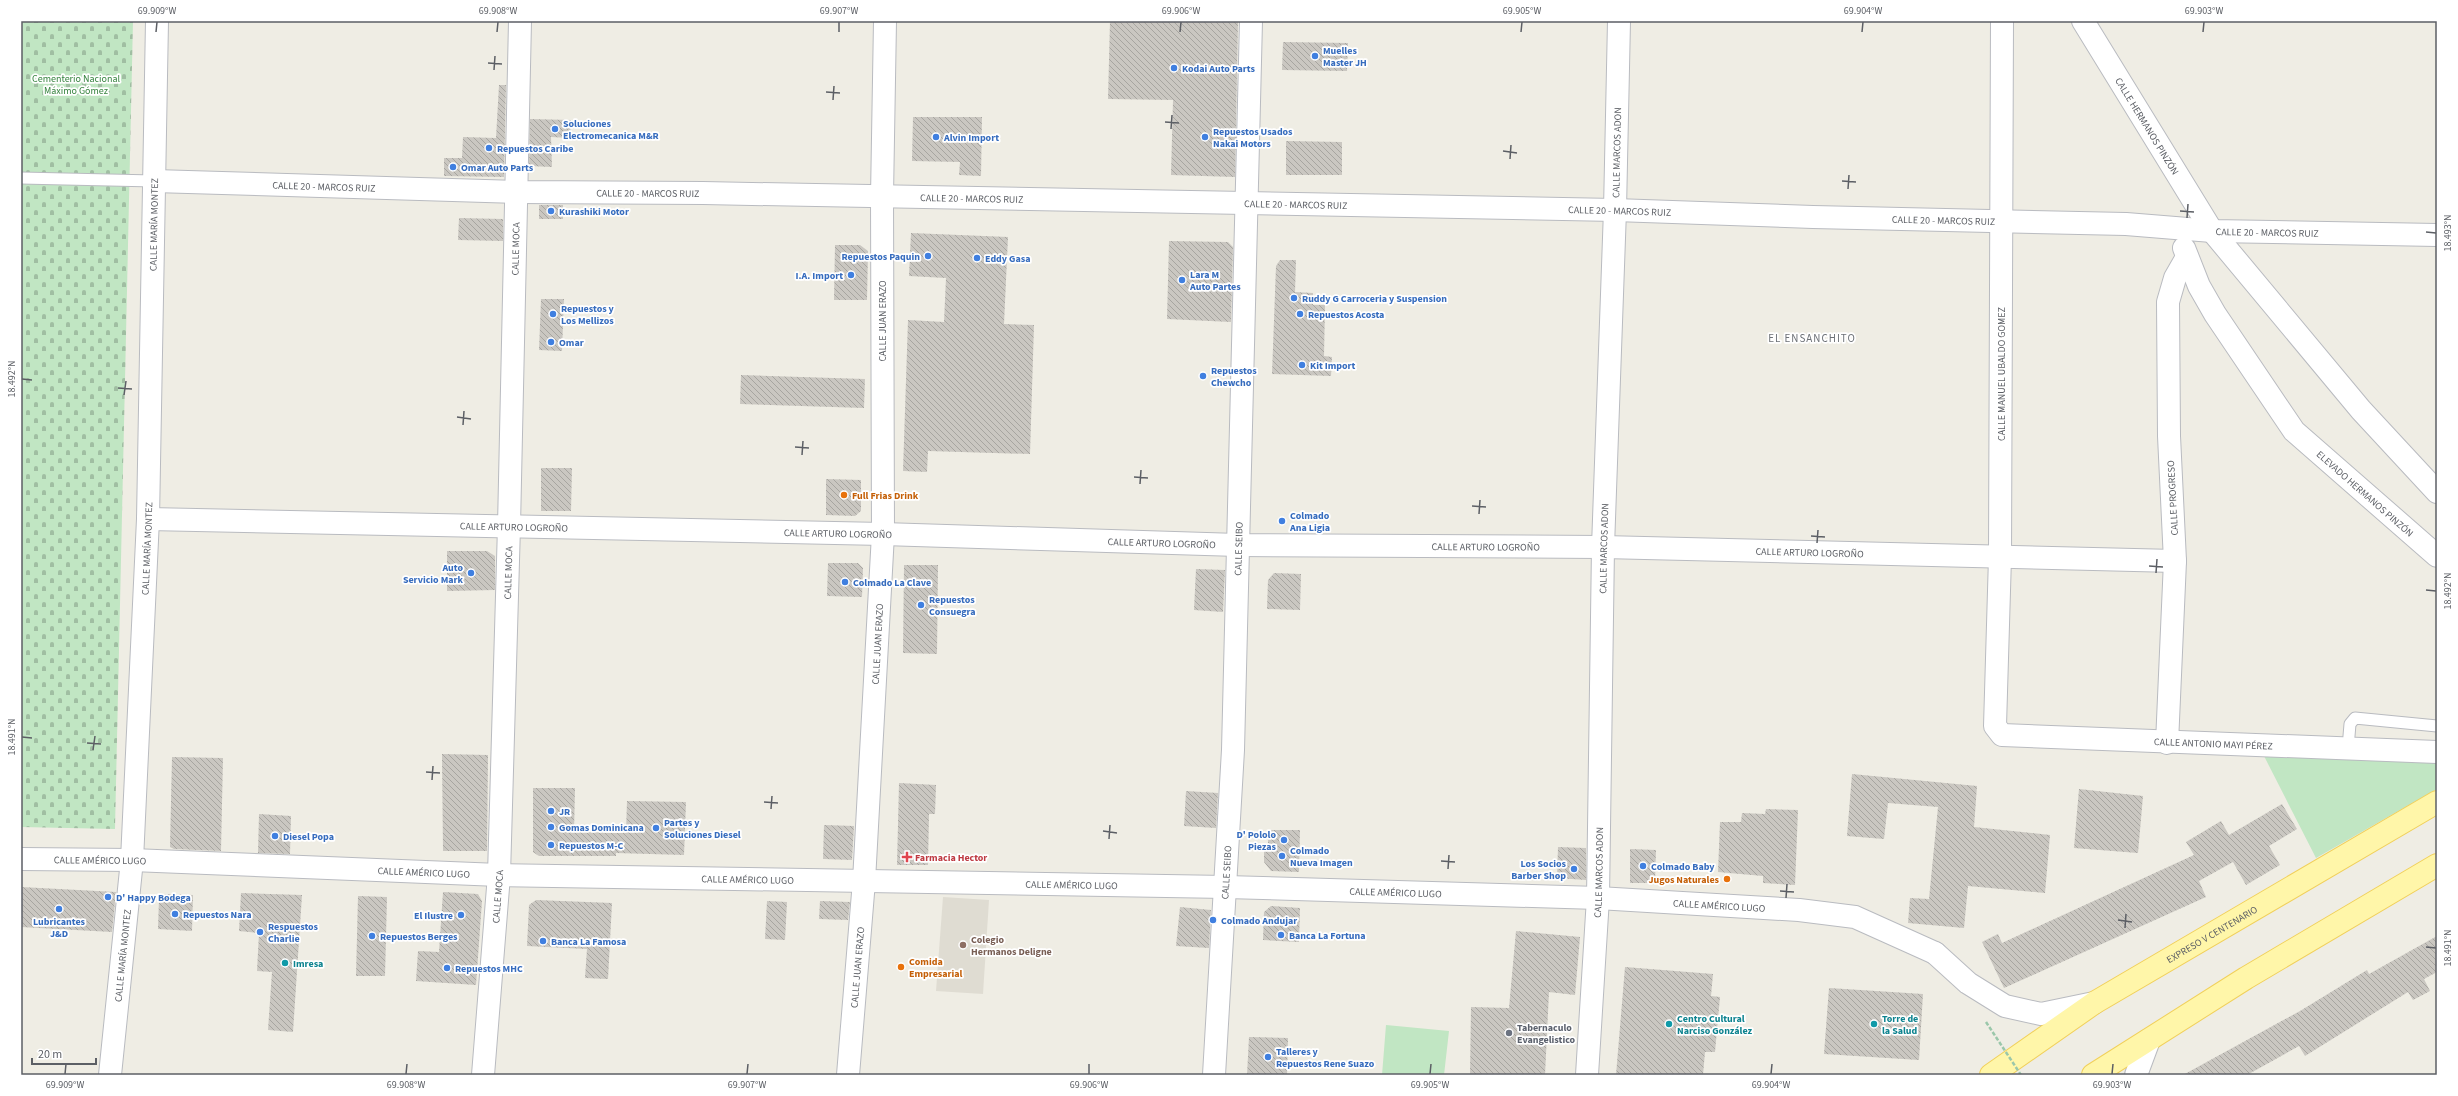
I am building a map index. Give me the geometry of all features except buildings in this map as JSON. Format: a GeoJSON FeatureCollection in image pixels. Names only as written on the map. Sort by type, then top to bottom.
{"type":"FeatureCollection","features":[{"type":"Feature","properties":{"kind":"main road","name":"EXPRESO V CENTENARIO"},"geometry":{"type":"LineString","coordinates":[[1991,1075],[2094,1003],[2437,802]]}},
{"type":"Feature","properties":{"kind":"main road"},"geometry":{"type":"LineString","coordinates":[[2093,1075],[2246,978],[2437,865]]}},
{"type":"Feature","properties":{"kind":"street","name":"CALLE MARÍA MONTEZ"},"geometry":{"type":"LineString","coordinates":[[110,1075],[132,860],[148,519],[157,21]]}},
{"type":"Feature","properties":{"kind":"street","name":"CALLE MOCA"},"geometry":{"type":"LineString","coordinates":[[483,1075],[499,875],[510,526],[520,21]]}},
{"type":"Feature","properties":{"kind":"street","name":"CALLE JUAN ERAZO"},"geometry":{"type":"LineString","coordinates":[[848,1075],[864,881],[883,534],[882,196],[885,21]]}},
{"type":"Feature","properties":{"kind":"street","name":"CALLE SEIBO"},"geometry":{"type":"LineString","coordinates":[[1214,1075],[1233,750],[1250,21]]}},
{"type":"Feature","properties":{"kind":"street","name":"CALLE MARCOS ADON"},"geometry":{"type":"LineString","coordinates":[[1587,1075],[1598,898],[1603,547],[1615,210],[1619,21]]}},
{"type":"Feature","properties":{"kind":"street","name":"CALLE MANUEL UBALDO GOMEZ"},"geometry":{"type":"LineString","coordinates":[[1995,726],[2000,557],[2002,21]]}},
{"type":"Feature","properties":{"kind":"street","name":"CALLE HERMANOS PINZÓN"},"geometry":{"type":"LineString","coordinates":[[2083,21],[2212,231],[2342,388],[2437,492]]}},
{"type":"Feature","properties":{"kind":"street","name":"CALLE 20 - MARCOS RUIZ"},"geometry":{"type":"LineString","coordinates":[[154,181],[516,192],[882,196],[1615,210],[2178,227],[2212,231],[2437,235]]}},
{"type":"Feature","properties":{"kind":"street"},"geometry":{"type":"LineString","coordinates":[[2178,227],[2186,257]]}},
{"type":"Feature","properties":{"kind":"street","name":"ELEVADO HERMANOS PINZÓN"},"geometry":{"type":"LineString","coordinates":[[2186,257],[2199,286],[2215,314],[2294,431],[2437,556]]}},
{"type":"Feature","properties":{"kind":"street","name":"CALLE PROGRESO"},"geometry":{"type":"LineString","coordinates":[[2167,743],[2175,561],[2169,436],[2168,302],[2175,278],[2186,257]]}},
{"type":"Feature","properties":{"kind":"street","name":"CALLE ARTURO LOGROÑO"},"geometry":{"type":"LineString","coordinates":[[148,519],[883,534],[1238,545],[1603,547],[2175,561]]}},
{"type":"Feature","properties":{"kind":"street","name":"CALLE ANTONIO MAYI PÉREZ"},"geometry":{"type":"LineString","coordinates":[[1995,726],[2002,735],[2167,743],[2437,752]]}},
{"type":"Feature","properties":{"kind":"street","name":"CALLE AMÉRICO LUGO"},"geometry":{"type":"LineString","coordinates":[[21,859],[132,860],[499,875],[1226,887],[1598,898],[1798,910],[1855,917],[1935,953],[1968,983],[2005,1006],[2041,1014],[2094,1003]]}},
{"type":"Feature","properties":{"kind":"street"},"geometry":{"type":"LineString","coordinates":[[2136,1075],[2149,1040]]}},
{"type":"Feature","properties":{"kind":"lane"},"geometry":{"type":"LineString","coordinates":[[21,178],[154,181]]}},
{"type":"Feature","properties":{"kind":"lane"},"geometry":{"type":"LineString","coordinates":[[2348,748],[2350,724],[2355,718],[2437,726]]}},
{"type":"Feature","properties":{"kind":"path"},"geometry":{"type":"LineString","coordinates":[[1986,1022],[2021,1075]]}},
{"type":"Feature","properties":{"kind":"shaded area","name":"Colegio Hermanos Deligne"},"geometry":{"type":"Polygon","coordinates":[[[943,897],[989,900],[983,994],[936,991],[943,897]]]}},
{"type":"Feature","properties":{"kind":"green space","name":"Cementerio Nacional Máximo Gómez"},"geometry":{"type":"Polygon","coordinates":[[[21,21],[133,21],[115,829],[21,827],[21,21]]]}},
{"type":"Feature","properties":{"kind":"green space"},"geometry":{"type":"Polygon","coordinates":[[[2264,756],[2437,760],[2437,789],[2316,858],[2264,756]]]}},
{"type":"Feature","properties":{"kind":"green space"},"geometry":{"type":"Polygon","coordinates":[[[1386,1025],[1449,1031],[1444,1075],[1382,1075],[1386,1025]]]}},
{"type":"Feature","properties":{"kind":"place","name":"Muelles Master JH"},"geometry":{"type":"Point","coordinates":[1315,56]}},
{"type":"Feature","properties":{"kind":"place","name":"Kodai Auto Parts"},"geometry":{"type":"Point","coordinates":[1174,68]}},
{"type":"Feature","properties":{"kind":"place","name":"Soluciones Electromecanica M&R"},"geometry":{"type":"Point","coordinates":[555,129]}},
{"type":"Feature","properties":{"kind":"place","name":"Alvin Import"},"geometry":{"type":"Point","coordinates":[936,137]}},
{"type":"Feature","properties":{"kind":"place","name":"Repuestos Usados Nakai Motors"},"geometry":{"type":"Point","coordinates":[1205,137]}},
{"type":"Feature","properties":{"kind":"place","name":"Repuestos Caribe"},"geometry":{"type":"Point","coordinates":[489,148]}},
{"type":"Feature","properties":{"kind":"place","name":"Omar Auto Parts"},"geometry":{"type":"Point","coordinates":[453,167]}},
{"type":"Feature","properties":{"kind":"place","name":"Kurashiki Motor"},"geometry":{"type":"Point","coordinates":[551,211]}},
{"type":"Feature","properties":{"kind":"place","name":"Repuestos Paquin"},"geometry":{"type":"Point","coordinates":[928,256]}},
{"type":"Feature","properties":{"kind":"place","name":"Eddy Gasa"},"geometry":{"type":"Point","coordinates":[977,258]}},
{"type":"Feature","properties":{"kind":"place","name":"I.A. Import"},"geometry":{"type":"Point","coordinates":[851,275]}},
{"type":"Feature","properties":{"kind":"place","name":"Lara M Auto Partes"},"geometry":{"type":"Point","coordinates":[1182,280]}},
{"type":"Feature","properties":{"kind":"place","name":"Ruddy G Carroceria y Suspension"},"geometry":{"type":"Point","coordinates":[1294,298]}},
{"type":"Feature","properties":{"kind":"place","name":"Repuestos y Los Mellizos"},"geometry":{"type":"Point","coordinates":[553,314]}},
{"type":"Feature","properties":{"kind":"place","name":"Repuestos Acosta"},"geometry":{"type":"Point","coordinates":[1300,314]}},
{"type":"Feature","properties":{"kind":"place","name":"Omar"},"geometry":{"type":"Point","coordinates":[551,342]}},
{"type":"Feature","properties":{"kind":"place","name":"Kit Import"},"geometry":{"type":"Point","coordinates":[1302,365]}},
{"type":"Feature","properties":{"kind":"place","name":"Repuestos Chewcho"},"geometry":{"type":"Point","coordinates":[1203,376]}},
{"type":"Feature","properties":{"kind":"place","name":"Full Frias Drink"},"geometry":{"type":"Point","coordinates":[844,495]}},
{"type":"Feature","properties":{"kind":"place","name":"Colmado Ana Ligia"},"geometry":{"type":"Point","coordinates":[1282,521]}},
{"type":"Feature","properties":{"kind":"place","name":"Auto Servicio Mark"},"geometry":{"type":"Point","coordinates":[471,573]}},
{"type":"Feature","properties":{"kind":"place","name":"Colmado La Clave"},"geometry":{"type":"Point","coordinates":[845,582]}},
{"type":"Feature","properties":{"kind":"place","name":"Repuestos Consuegra"},"geometry":{"type":"Point","coordinates":[921,605]}},
{"type":"Feature","properties":{"kind":"place","name":"JR"},"geometry":{"type":"Point","coordinates":[551,811]}},
{"type":"Feature","properties":{"kind":"place","name":"Gomas Dominicana"},"geometry":{"type":"Point","coordinates":[551,827]}},
{"type":"Feature","properties":{"kind":"place","name":"Partes y Soluciones Diesel"},"geometry":{"type":"Point","coordinates":[656,828]}},
{"type":"Feature","properties":{"kind":"place","name":"Diesel Popa"},"geometry":{"type":"Point","coordinates":[275,836]}},
{"type":"Feature","properties":{"kind":"place","name":"D' Pololo Piezas"},"geometry":{"type":"Point","coordinates":[1284,840]}},
{"type":"Feature","properties":{"kind":"place","name":"Repuestos M-C"},"geometry":{"type":"Point","coordinates":[551,845]}},
{"type":"Feature","properties":{"kind":"place","name":"Colmado Nueva Imagen"},"geometry":{"type":"Point","coordinates":[1282,856]}},
{"type":"Feature","properties":{"kind":"place","name":"Farmacia Hector"},"geometry":{"type":"Point","coordinates":[907,857]}},
{"type":"Feature","properties":{"kind":"place","name":"Colmado Baby"},"geometry":{"type":"Point","coordinates":[1643,866]}},
{"type":"Feature","properties":{"kind":"place","name":"Los Socios Barber Shop"},"geometry":{"type":"Point","coordinates":[1574,869]}},
{"type":"Feature","properties":{"kind":"place","name":"Jugos Naturales"},"geometry":{"type":"Point","coordinates":[1727,879]}},
{"type":"Feature","properties":{"kind":"place","name":"D' Happy Bodega"},"geometry":{"type":"Point","coordinates":[108,897]}},
{"type":"Feature","properties":{"kind":"place","name":"Lubricantes J&D"},"geometry":{"type":"Point","coordinates":[59,909]}},
{"type":"Feature","properties":{"kind":"place","name":"Repuestos Nara"},"geometry":{"type":"Point","coordinates":[175,914]}},
{"type":"Feature","properties":{"kind":"place","name":"El Ilustre"},"geometry":{"type":"Point","coordinates":[461,915]}},
{"type":"Feature","properties":{"kind":"place","name":"Colmado Andujar"},"geometry":{"type":"Point","coordinates":[1213,920]}},
{"type":"Feature","properties":{"kind":"place","name":"Respuestos Charlie"},"geometry":{"type":"Point","coordinates":[260,932]}},
{"type":"Feature","properties":{"kind":"place","name":"Banca La Fortuna"},"geometry":{"type":"Point","coordinates":[1281,935]}},
{"type":"Feature","properties":{"kind":"place","name":"Repuestos Berges"},"geometry":{"type":"Point","coordinates":[372,936]}},
{"type":"Feature","properties":{"kind":"place","name":"Banca La Famosa"},"geometry":{"type":"Point","coordinates":[543,941]}},
{"type":"Feature","properties":{"kind":"place","name":"Colegio Hermanos Deligne"},"geometry":{"type":"Point","coordinates":[963,945]}},
{"type":"Feature","properties":{"kind":"place","name":"Imresa"},"geometry":{"type":"Point","coordinates":[285,963]}},
{"type":"Feature","properties":{"kind":"place","name":"Comida Empresarial"},"geometry":{"type":"Point","coordinates":[901,967]}},
{"type":"Feature","properties":{"kind":"place","name":"Repuestos MHC"},"geometry":{"type":"Point","coordinates":[447,968]}},
{"type":"Feature","properties":{"kind":"place","name":"Centro Cultural Narciso González"},"geometry":{"type":"Point","coordinates":[1669,1024]}},
{"type":"Feature","properties":{"kind":"place","name":"Torre de la Salud"},"geometry":{"type":"Point","coordinates":[1874,1024]}},
{"type":"Feature","properties":{"kind":"place","name":"Tabernaculo Evangelistico"},"geometry":{"type":"Point","coordinates":[1509,1033]}},
{"type":"Feature","properties":{"kind":"place","name":"Talleres y Repuestos Rene Suazo"},"geometry":{"type":"Point","coordinates":[1268,1057]}},
{"type":"Feature","properties":{"kind":"district","name":"EL ENSANCHITO"},"geometry":{"type":"Point","coordinates":[1812,338]}}]}
